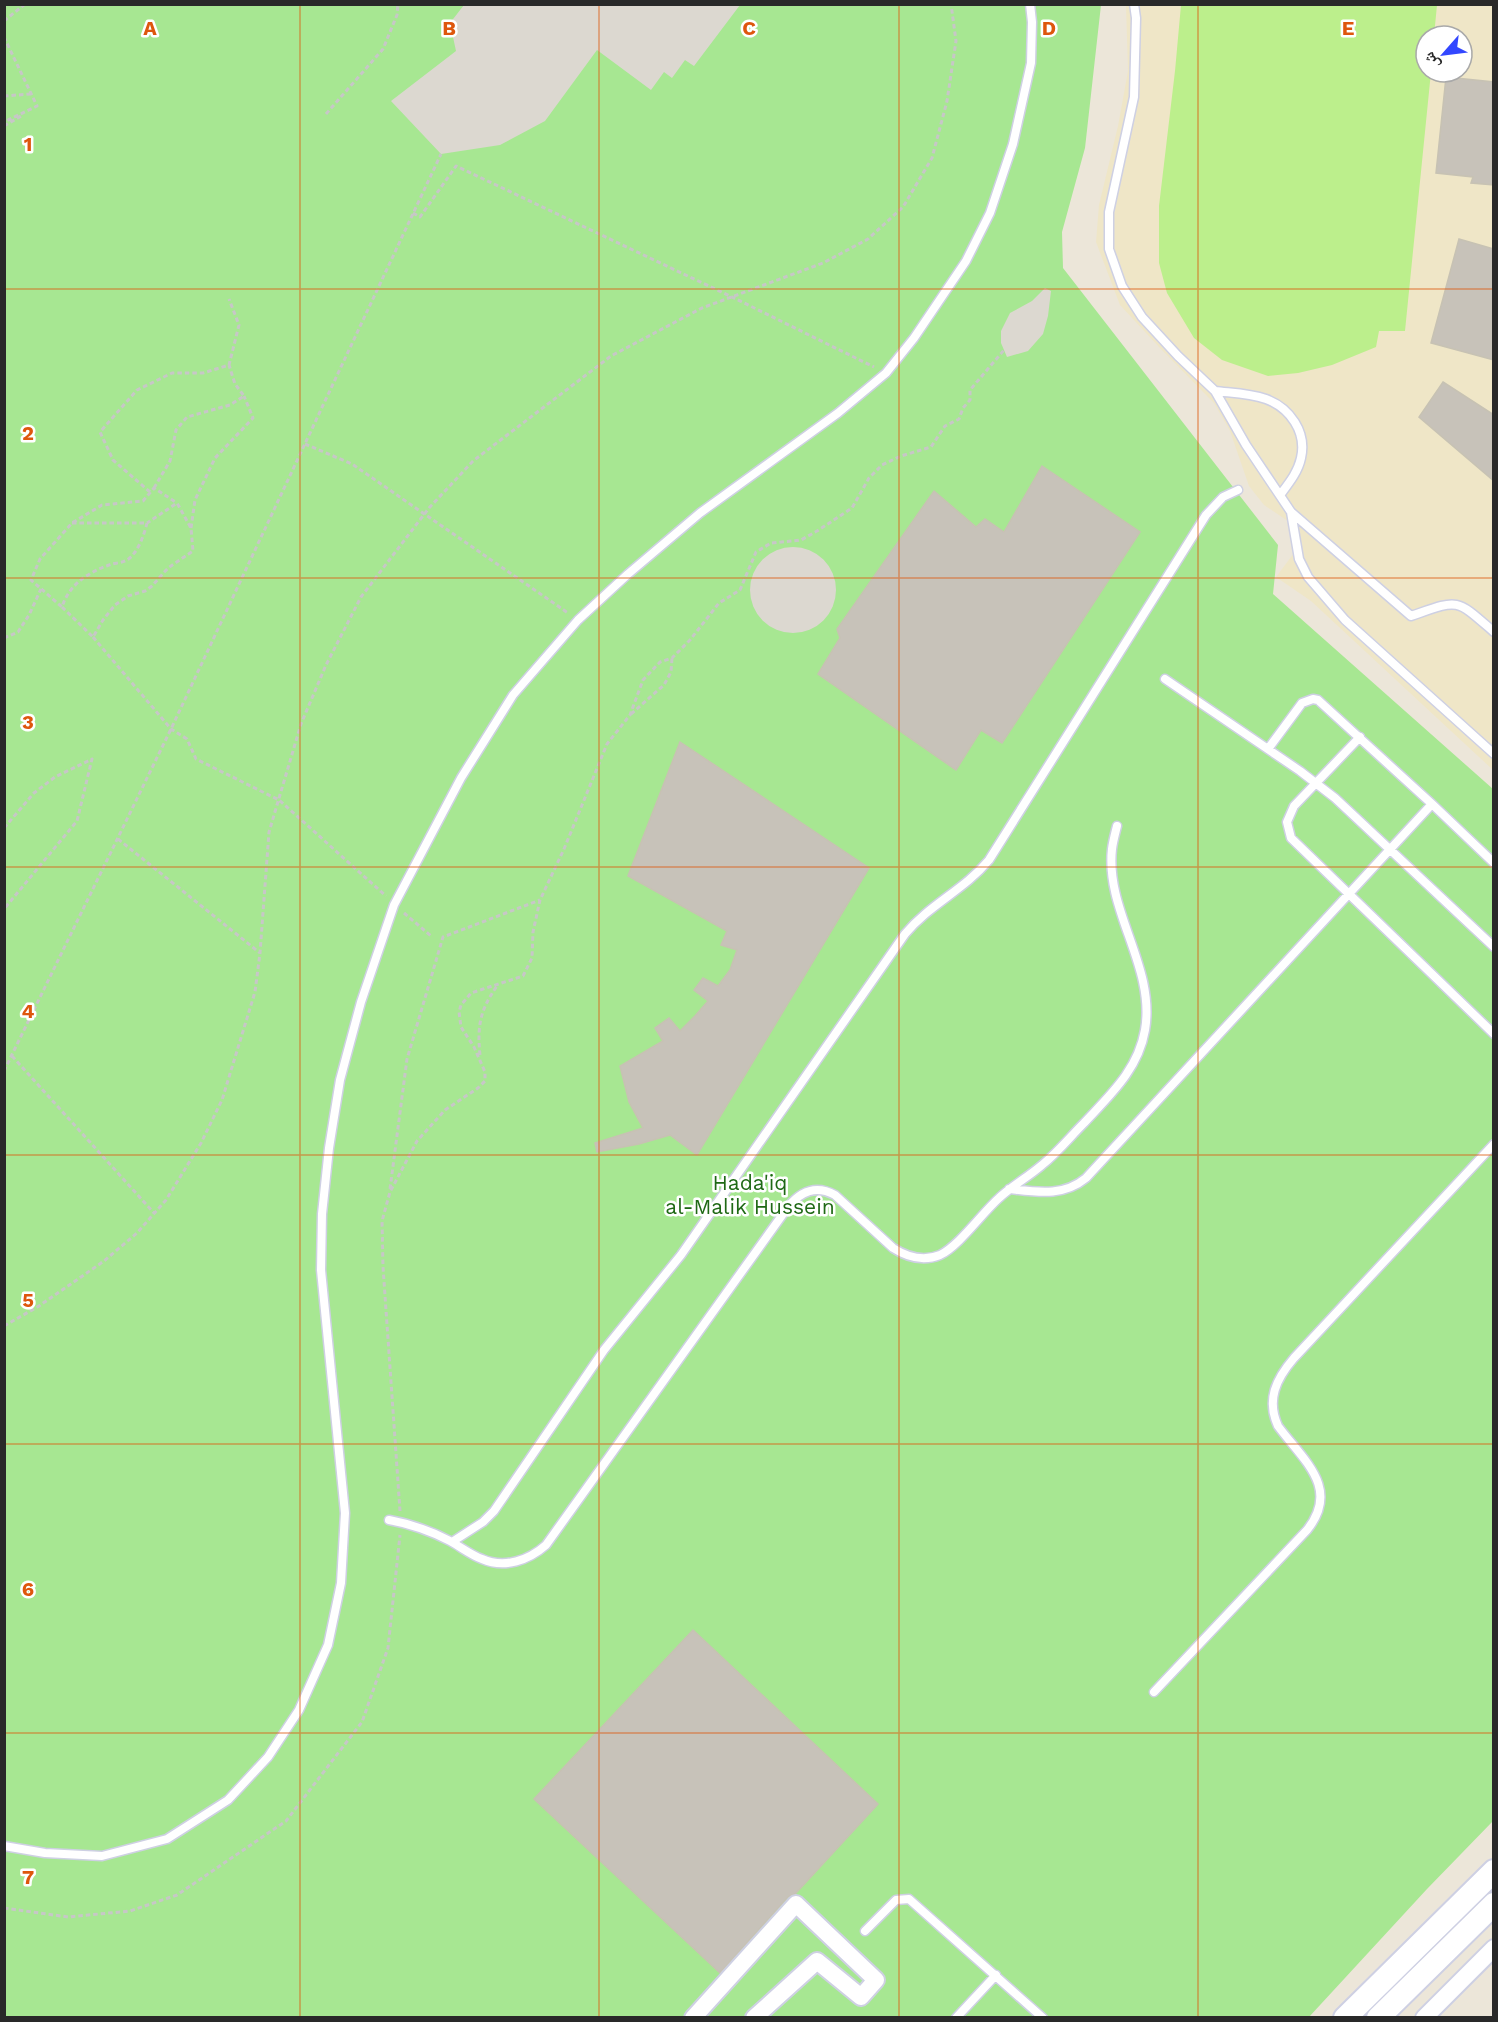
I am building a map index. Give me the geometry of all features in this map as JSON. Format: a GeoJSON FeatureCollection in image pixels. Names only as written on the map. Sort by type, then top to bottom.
{"type":"FeatureCollection","features":[{"type":"Feature","properties":{"kind":"main road"},"geometry":{"type":"LineString","coordinates":[[1345,2018],[1494,1871]]}},
{"type":"Feature","properties":{"kind":"main road"},"geometry":{"type":"LineString","coordinates":[[1378,2018],[1494,1904]]}},
{"type":"Feature","properties":{"kind":"street"},"geometry":{"type":"LineString","coordinates":[[693,2018],[796,1904],[876,1980],[861,1996],[817,1961],[754,2018]]}},
{"type":"Feature","properties":{"kind":"street"},"geometry":{"type":"LineString","coordinates":[[1424,2018],[1494,1948]]}},
{"type":"Feature","properties":{"kind":"lane"},"geometry":{"type":"LineString","coordinates":[[4,1846],[45,1853],[102,1856],[167,1839],[228,1800],[268,1757],[299,1710],[328,1646],[341,1583],[345,1513],[321,1270],[322,1214],[329,1148],[340,1080],[361,1002],[394,904],[461,778],[513,695],[578,620],[700,513],[838,413],[886,373],[914,338],[966,261],[990,213],[1013,144],[1025,96],[1031,63],[1030,4]]}},
{"type":"Feature","properties":{"kind":"lane"},"geometry":{"type":"LineString","coordinates":[[1134,4],[1136,18],[1134,97],[1109,212],[1109,249],[1122,286],[1142,317],[1215,391],[1246,445],[1291,512],[1411,616],[1443,605],[1464,605],[1494,632]]}},
{"type":"Feature","properties":{"kind":"lane"},"geometry":{"type":"LineString","coordinates":[[1215,391],[1253,395],[1268,400],[1280,405],[1295,421],[1302,439],[1301,459],[1293,477],[1280,495]]}},
{"type":"Feature","properties":{"kind":"lane"},"geometry":{"type":"LineString","coordinates":[[452,1542],[494,1512],[604,1350],[681,1255],[906,934],[932,907],[968,882],[989,860],[1206,515],[1223,497],[1238,490]]}},
{"type":"Feature","properties":{"kind":"lane"},"geometry":{"type":"LineString","coordinates":[[1291,512],[1299,559],[1308,577],[1345,620],[1494,754]]}},
{"type":"Feature","properties":{"kind":"lane"},"geometry":{"type":"LineString","coordinates":[[1165,679],[1316,782],[1494,947]]}},
{"type":"Feature","properties":{"kind":"lane"},"geometry":{"type":"LineString","coordinates":[[1268,749],[1302,703],[1313,699],[1323,703],[1494,863]]}},
{"type":"Feature","properties":{"kind":"lane"},"geometry":{"type":"LineString","coordinates":[[1360,737],[1316,782],[1289,814],[1288,830],[1297,845],[1494,1034]]}},
{"type":"Feature","properties":{"kind":"lane"},"geometry":{"type":"LineString","coordinates":[[1009,1190],[1060,1192],[1079,1185],[1432,804]]}},
{"type":"Feature","properties":{"kind":"lane"},"geometry":{"type":"LineString","coordinates":[[389,1520],[427,1530],[483,1560],[510,1563],[536,1554],[546,1545],[788,1207],[801,1194],[818,1189],[836,1195],[893,1248],[903,1254],[922,1258],[940,1254],[950,1248],[1009,1190],[1051,1157],[1118,1088],[1136,1060],[1142,1045],[1145,1029],[1145,996],[1137,957],[1114,883],[1112,849],[1117,826]]}},
{"type":"Feature","properties":{"kind":"lane"},"geometry":{"type":"LineString","coordinates":[[1154,1692],[1307,1530],[1319,1511],[1320,1489],[1317,1478],[1278,1426],[1274,1417],[1272,1396],[1280,1376],[1294,1358],[1494,1144]]}},
{"type":"Feature","properties":{"kind":"lane"},"geometry":{"type":"LineString","coordinates":[[865,1931],[896,1900],[909,1899],[1042,2018]]}},
{"type":"Feature","properties":{"kind":"lane"},"geometry":{"type":"LineString","coordinates":[[956,2018],[996,1975]]}},
{"type":"Feature","properties":{"kind":"path"},"geometry":{"type":"LineString","coordinates":[[4,21],[25,4]]}},
{"type":"Feature","properties":{"kind":"path"},"geometry":{"type":"LineString","coordinates":[[326,114],[383,49],[397,15],[398,4]]}},
{"type":"Feature","properties":{"kind":"path"},"geometry":{"type":"LineString","coordinates":[[4,1326],[39,1306],[104,1261],[137,1233],[166,1200],[201,1143],[222,1100],[255,992],[269,832],[301,724],[326,665],[361,597],[425,514],[473,461],[611,356],[702,308],[823,263],[868,239],[903,207],[932,158],[947,101],[956,41],[951,4]]}},
{"type":"Feature","properties":{"kind":"path"},"geometry":{"type":"LineString","coordinates":[[4,37],[37,106],[4,124]]}},
{"type":"Feature","properties":{"kind":"path"},"geometry":{"type":"LineString","coordinates":[[4,96],[31,94]]}},
{"type":"Feature","properties":{"kind":"path"},"geometry":{"type":"LineString","coordinates":[[4,1071],[171,729],[441,154]]}},
{"type":"Feature","properties":{"kind":"path"},"geometry":{"type":"LineString","coordinates":[[413,213],[420,217],[456,166],[886,373]]}},
{"type":"Feature","properties":{"kind":"path"},"geometry":{"type":"LineString","coordinates":[[93,637],[102,620],[115,604],[128,596],[145,591],[168,568],[193,551],[191,528],[195,500],[215,458],[253,418],[229,365],[239,326],[229,299]]}},
{"type":"Feature","properties":{"kind":"path"},"geometry":{"type":"LineString","coordinates":[[630,715],[644,680],[660,662],[672,657],[690,640],[719,603],[740,590],[756,552],[771,543],[801,540],[817,531],[852,508],[868,478],[882,465],[901,456],[931,447],[945,426],[959,418],[963,408],[970,400],[970,390],[1004,350]]}},
{"type":"Feature","properties":{"kind":"path"},"geometry":{"type":"LineString","coordinates":[[150,492],[113,460],[100,432],[137,390],[172,373],[203,373],[229,365]]}},
{"type":"Feature","properties":{"kind":"path"},"geometry":{"type":"LineString","coordinates":[[244,396],[230,405],[187,417],[176,430],[170,461],[154,488],[143,501],[102,505],[72,523],[40,559],[31,580],[93,637],[171,729],[188,739],[196,759],[279,800],[431,936]]}},
{"type":"Feature","properties":{"kind":"path"},"geometry":{"type":"LineString","coordinates":[[305,444],[352,464],[578,620]]}},
{"type":"Feature","properties":{"kind":"path"},"geometry":{"type":"LineString","coordinates":[[154,488],[177,503],[191,528]]}},
{"type":"Feature","properties":{"kind":"path"},"geometry":{"type":"LineString","coordinates":[[72,523],[147,523],[177,503]]}},
{"type":"Feature","properties":{"kind":"path"},"geometry":{"type":"LineString","coordinates":[[62,607],[66,595],[80,579],[110,564],[128,560],[138,546],[147,523]]}},
{"type":"Feature","properties":{"kind":"path"},"geometry":{"type":"LineString","coordinates":[[4,638],[18,632],[41,589]]}},
{"type":"Feature","properties":{"kind":"path"},"geometry":{"type":"LineString","coordinates":[[390,1192],[417,1141],[445,1110],[478,1088],[484,1081],[485,1072],[480,1060],[461,1027],[459,1012],[461,1005],[471,993],[523,976],[532,958],[540,900],[564,849],[607,744],[630,715],[664,685],[671,672],[672,657]]}},
{"type":"Feature","properties":{"kind":"path"},"geometry":{"type":"LineString","coordinates":[[4,828],[34,793],[55,777],[92,759],[77,821],[4,909]]}},
{"type":"Feature","properties":{"kind":"path"},"geometry":{"type":"LineString","coordinates":[[118,839],[260,953]]}},
{"type":"Feature","properties":{"kind":"path"},"geometry":{"type":"LineString","coordinates":[[399,1549],[400,1522],[382,1221],[390,1192],[407,1059],[443,938],[540,900]]}},
{"type":"Feature","properties":{"kind":"path"},"geometry":{"type":"LineString","coordinates":[[480,1060],[480,1020],[485,1003],[498,984]]}},
{"type":"Feature","properties":{"kind":"path"},"geometry":{"type":"LineString","coordinates":[[12,1056],[154,1213]]}},
{"type":"Feature","properties":{"kind":"shaded area"},"geometry":{"type":"Polygon","coordinates":[[[464,5],[740,5],[694,66],[685,60],[672,78],[664,72],[651,90],[597,50],[545,121],[500,145],[441,154],[391,101],[456,51],[450,23],[464,5]]]}},
{"type":"Feature","properties":{"kind":"shaded area"},"geometry":{"type":"Polygon","coordinates":[[[1126,5],[1493,5],[1493,770],[1311,601],[1276,577],[1300,545],[1297,533],[1288,521],[1264,505],[1249,486],[1230,431],[1214,403],[1120,305],[1096,242],[1099,205],[1118,126],[1128,71],[1126,5]]]}},
{"type":"Feature","properties":{"kind":"shaded area"},"geometry":{"type":"Polygon","coordinates":[[[1045,288],[1051,291],[1043,334],[1028,351],[1007,357],[1001,343],[1001,331],[1010,313],[1032,301],[1045,288]]]}},
{"type":"Feature","properties":{"kind":"shaded area"},"geometry":{"type":"Polygon","coordinates":[[[793,547],[817,554],[829,566],[836,590],[829,614],[817,626],[793,633],[769,626],[757,614],[750,590],[757,566],[769,554],[793,547]]]}},
{"type":"Feature","properties":{"kind":"green space","name":"Hada'iq al-Malik Hussein"},"geometry":{"type":"Polygon","coordinates":[[[5,5],[1101,5],[1085,148],[1062,232],[1063,268],[1278,545],[1273,594],[1493,789],[1493,1821],[1309,2017],[5,2018],[5,5]]]}},
{"type":"Feature","properties":{"kind":"green space"},"geometry":{"type":"Polygon","coordinates":[[[1181,5],[1437,5],[1435,24],[1414,24],[1414,84],[1430,84],[1405,331],[1379,331],[1376,347],[1332,365],[1298,373],[1268,376],[1222,360],[1194,338],[1167,293],[1159,263],[1159,206],[1181,5]]]}},
{"type":"Feature","properties":{"kind":"building"},"geometry":{"type":"Polygon","coordinates":[[[1474,80],[1494,82],[1494,185],[1471,183],[1473,177],[1436,173],[1445,84],[1474,84],[1474,80]]]}},
{"type":"Feature","properties":{"kind":"building"},"geometry":{"type":"Polygon","coordinates":[[[1459,239],[1494,249],[1494,360],[1431,343],[1459,239]]]}},
{"type":"Feature","properties":{"kind":"building"},"geometry":{"type":"Polygon","coordinates":[[[1443,382],[1494,415],[1494,481],[1419,417],[1443,382]]]}},
{"type":"Feature","properties":{"kind":"building"},"geometry":{"type":"Polygon","coordinates":[[[1042,466],[1140,532],[1002,743],[981,730],[956,770],[818,674],[840,638],[837,629],[934,491],[976,527],[985,519],[1004,532],[1042,466]]]}},
{"type":"Feature","properties":{"kind":"building"},"geometry":{"type":"Polygon","coordinates":[[[680,742],[869,868],[697,1155],[670,1135],[597,1152],[595,1143],[643,1128],[629,1102],[620,1066],[663,1041],[655,1028],[669,1018],[680,1031],[708,1001],[694,990],[703,978],[718,986],[730,970],[737,950],[721,945],[727,931],[628,876],[680,742]]]}},
{"type":"Feature","properties":{"kind":"building"},"geometry":{"type":"Polygon","coordinates":[[[693,1630],[878,1804],[795,1894],[788,1897],[720,1973],[534,1799],[693,1630]]]}}]}
